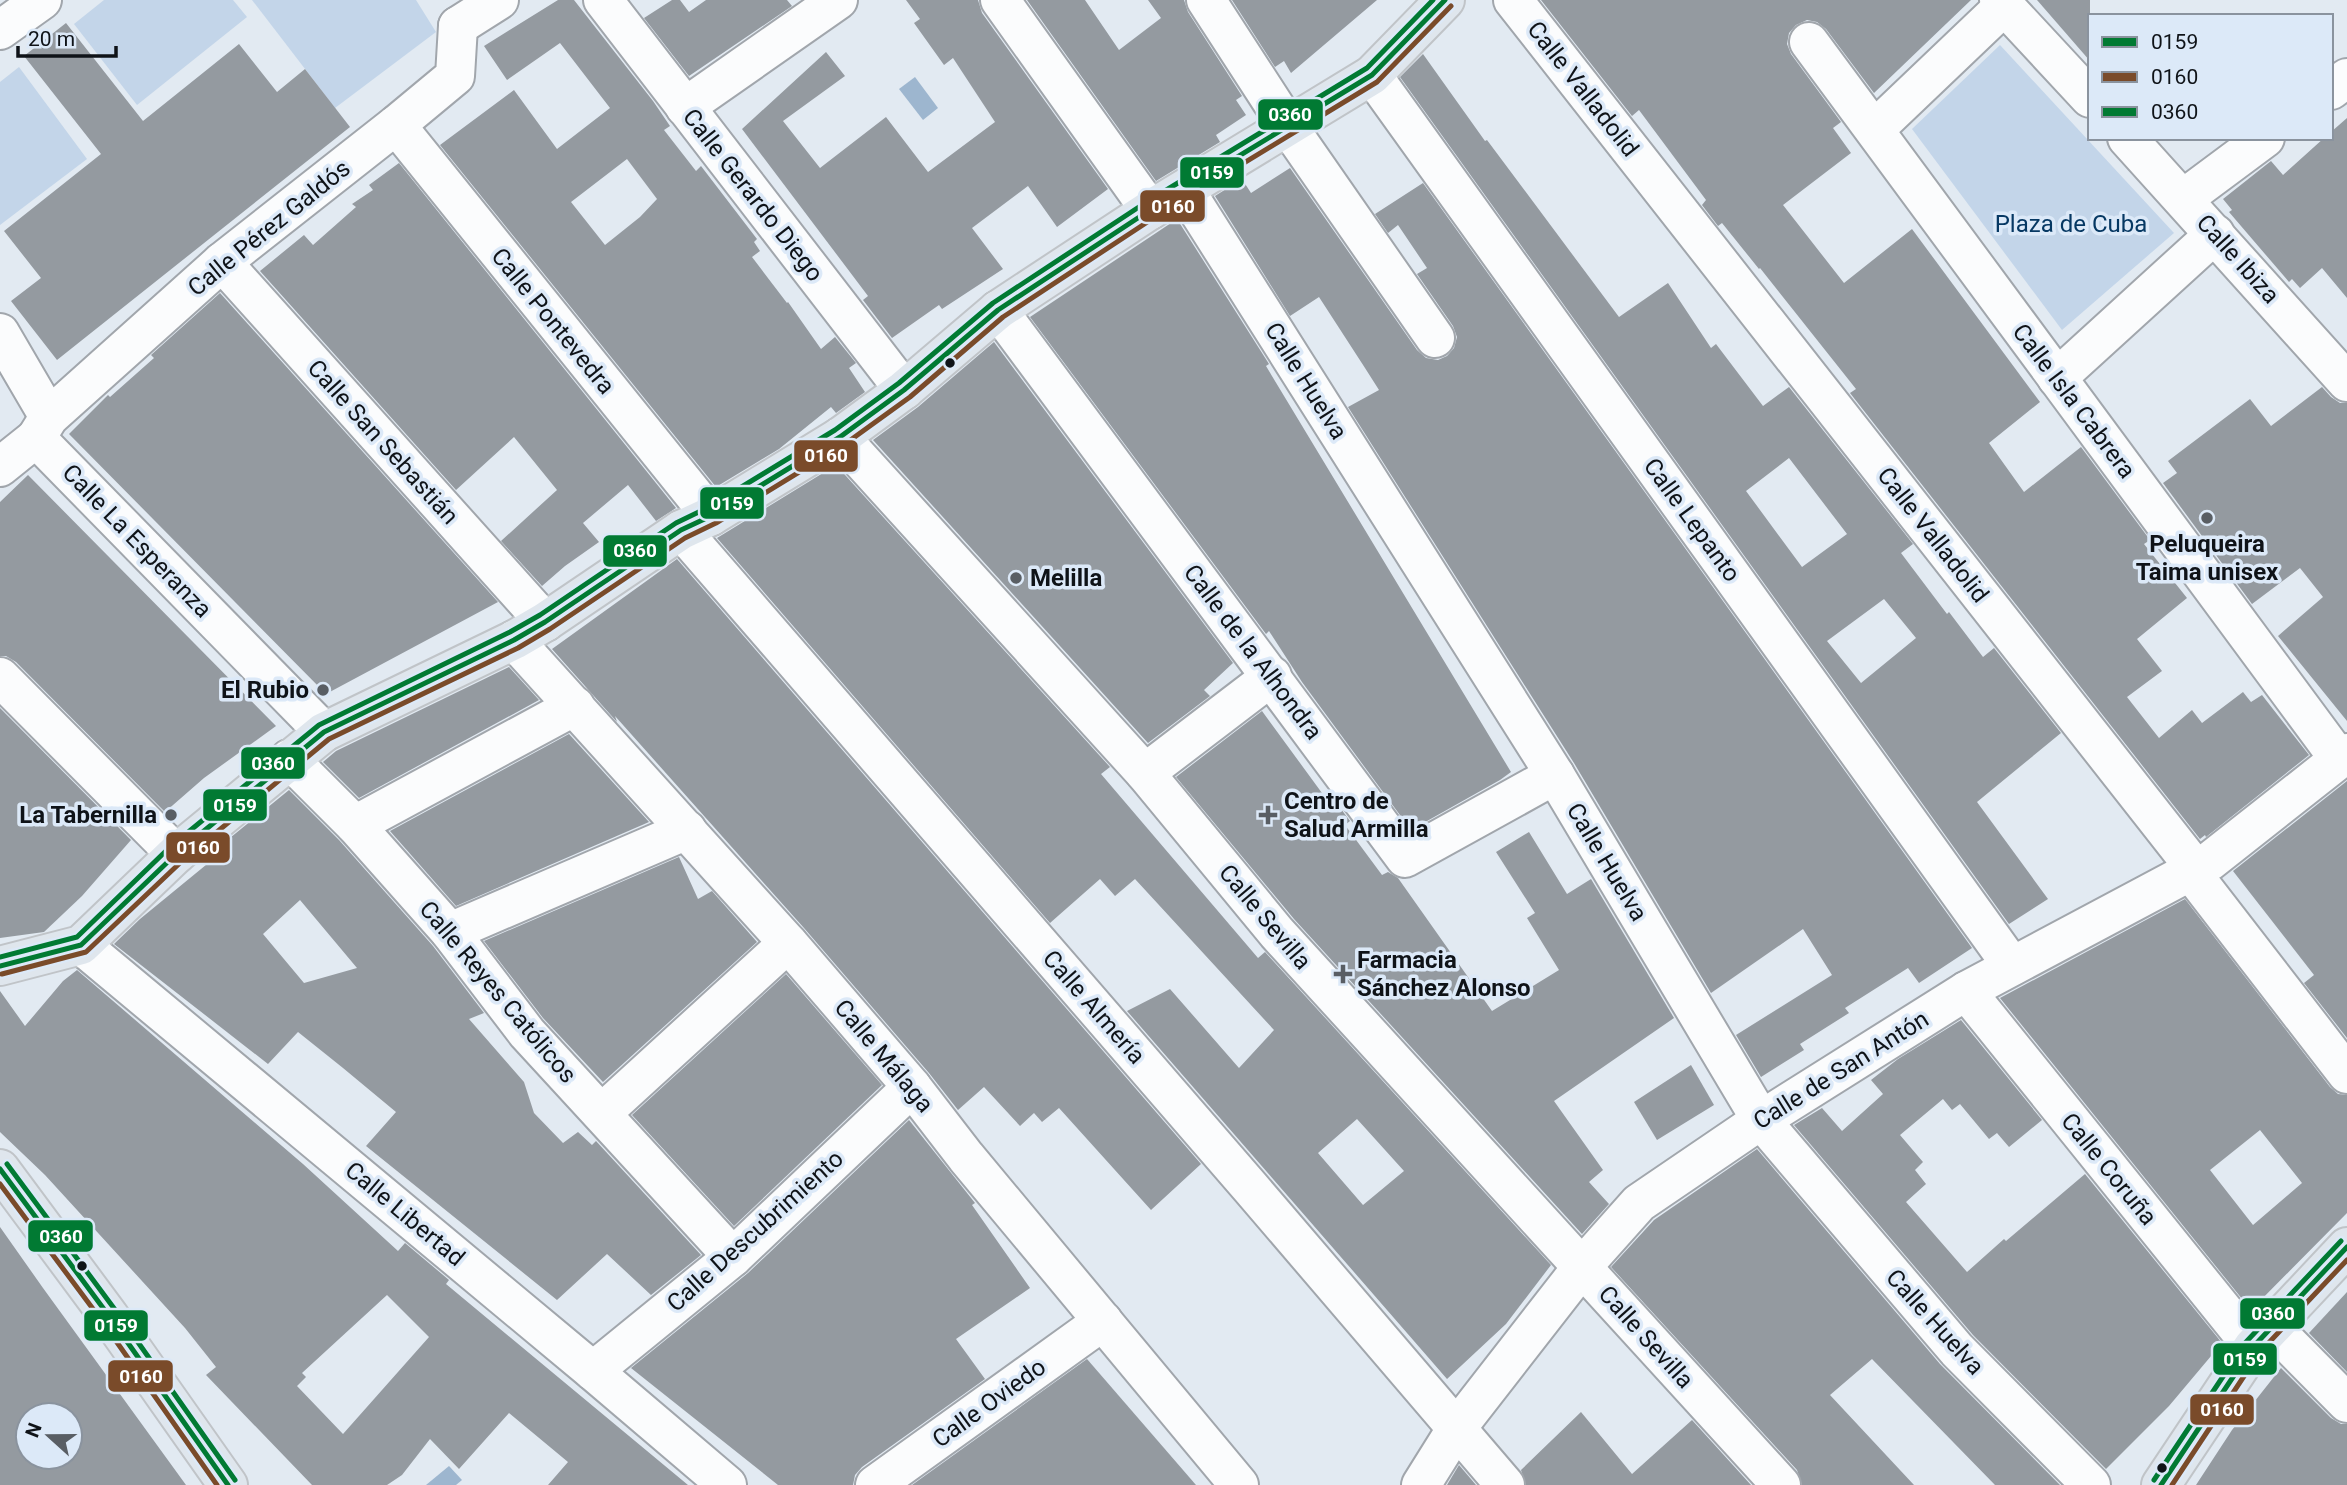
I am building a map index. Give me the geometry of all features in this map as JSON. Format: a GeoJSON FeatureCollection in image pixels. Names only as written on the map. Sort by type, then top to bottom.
{"type":"FeatureCollection","features":[{"type":"Feature","properties":{"kind":"main road"},"geometry":{"type":"LineString","coordinates":[[0,966],[81,945],[176,854],[324,732],[530,631],[696,523],[840,438],[904,390],[998,310],[1150,210],[1372,75],[1446,0]]}},
{"type":"Feature","properties":{"kind":"main road"},"geometry":{"type":"LineString","coordinates":[[0,1169],[109,1316],[228,1485]]}},
{"type":"Feature","properties":{"kind":"main road"},"geometry":{"type":"LineString","coordinates":[[2161,1485],[2262,1337],[2347,1247]]}},
{"type":"Feature","properties":{"kind":"street"},"geometry":{"type":"LineString","coordinates":[[0,30],[42,0]]}},
{"type":"Feature","properties":{"kind":"street"},"geometry":{"type":"LineString","coordinates":[[450,13],[499,0]]}},
{"type":"Feature","properties":{"kind":"street","name":"Calle Gerardo Diego"},"geometry":{"type":"LineString","coordinates":[[603,0],[904,390]]}},
{"type":"Feature","properties":{"kind":"street"},"geometry":{"type":"LineString","coordinates":[[685,107],[838,0]]}},
{"type":"Feature","properties":{"kind":"street"},"geometry":{"type":"LineString","coordinates":[[1000,0],[1150,210]]}},
{"type":"Feature","properties":{"kind":"street"},"geometry":{"type":"LineString","coordinates":[[1206,0],[1287,125],[1434,338]]}},
{"type":"Feature","properties":{"kind":"street","name":"Calle Valladolid"},"geometry":{"type":"LineString","coordinates":[[1513,0],[2187,858],[2191,872],[2347,1074]]}},
{"type":"Feature","properties":{"kind":"street"},"geometry":{"type":"LineString","coordinates":[[1875,129],[2001,3],[2088,96]]}},
{"type":"Feature","properties":{"kind":"street","name":"Calle Pérez Galdós"},"geometry":{"type":"LineString","coordinates":[[0,467],[222,262],[455,76],[450,13]]}},
{"type":"Feature","properties":{"kind":"street","name":"Calle Isla Cabrera"},"geometry":{"type":"LineString","coordinates":[[1809,42],[2057,378],[2343,756]]}},
{"type":"Feature","properties":{"kind":"street","name":"Calle Lepanto"},"geometry":{"type":"LineString","coordinates":[[1372,75],[2012,966]]}},
{"type":"Feature","properties":{"kind":"street","name":"Calle Pontevedra"},"geometry":{"type":"LineString","coordinates":[[396,125],[696,523]]}},
{"type":"Feature","properties":{"kind":"street","name":"Calle Ibiza"},"geometry":{"type":"LineString","coordinates":[[2129,140],[2347,382]]}},
{"type":"Feature","properties":{"kind":"street"},"geometry":{"type":"LineString","coordinates":[[2183,199],[2262,140]]}},
{"type":"Feature","properties":{"kind":"street","name":"Calle Huelva"},"geometry":{"type":"LineString","coordinates":[[1185,190],[1555,775],[1761,1120],[1957,1350],[2091,1485]]}},
{"type":"Feature","properties":{"kind":"street"},"geometry":{"type":"LineString","coordinates":[[2057,378],[2215,234]]}},
{"type":"Feature","properties":{"kind":"street","name":"Calle San Sebastián"},"geometry":{"type":"LineString","coordinates":[[222,262],[530,631]]}},
{"type":"Feature","properties":{"kind":"street","name":"Calle de la Alhondra"},"geometry":{"type":"LineString","coordinates":[[998,310],[1405,858],[1555,775]]}},
{"type":"Feature","properties":{"kind":"street","name":"Calle La Esperanza"},"geometry":{"type":"LineString","coordinates":[[0,332],[43,427],[324,732]]}},
{"type":"Feature","properties":{"kind":"street","name":"Calle Sevilla"},"geometry":{"type":"LineString","coordinates":[[840,438],[1145,773],[1277,933],[1782,1485]]}},
{"type":"Feature","properties":{"kind":"street","name":"Calle Almería"},"geometry":{"type":"LineString","coordinates":[[696,523],[1250,1187],[1504,1485]]}},
{"type":"Feature","properties":{"kind":"street","name":"Calle Málaga"},"geometry":{"type":"LineString","coordinates":[[530,631],[575,706],[788,943],[912,1087],[966,1157],[1239,1485]]}},
{"type":"Feature","properties":{"kind":"street"},"geometry":{"type":"LineString","coordinates":[[1145,773],[1272,676]]}},
{"type":"Feature","properties":{"kind":"street"},"geometry":{"type":"LineString","coordinates":[[0,677],[176,854]]}},
{"type":"Feature","properties":{"kind":"street"},"geometry":{"type":"LineString","coordinates":[[355,825],[575,706]]}},
{"type":"Feature","properties":{"kind":"street","name":"Calle de San Antón"},"geometry":{"type":"LineString","coordinates":[[1421,1485],[1456,1429],[1582,1267],[1639,1203],[1761,1120],[1966,991],[2210,861],[2343,756]]}},
{"type":"Feature","properties":{"kind":"street","name":"Calle Reyes Católicos"},"geometry":{"type":"LineString","coordinates":[[289,759],[355,825],[450,932],[527,1033],[733,1257]]}},
{"type":"Feature","properties":{"kind":"street"},"geometry":{"type":"LineString","coordinates":[[450,932],[687,830]]}},
{"type":"Feature","properties":{"kind":"street"},"geometry":{"type":"LineString","coordinates":[[602,1112],[788,943]]}},
{"type":"Feature","properties":{"kind":"street","name":"Calle Libertad"},"geometry":{"type":"LineString","coordinates":[[81,945],[727,1485]]}},
{"type":"Feature","properties":{"kind":"street","name":"Calle Coruña"},"geometry":{"type":"LineString","coordinates":[[1966,991],[2262,1337],[2347,1403]]}},
{"type":"Feature","properties":{"kind":"street","name":"Calle Descubrimiento"},"geometry":{"type":"LineString","coordinates":[[593,1371],[733,1257],[912,1087]]}},
{"type":"Feature","properties":{"kind":"street","name":"Calle Oviedo"},"geometry":{"type":"LineString","coordinates":[[875,1485],[1103,1321]]}},
{"type":"Feature","properties":{"kind":"green space"},"geometry":{"type":"Polygon","coordinates":[[[104,0],[233,0],[247,17],[137,105],[74,24],[104,0]]]}},
{"type":"Feature","properties":{"kind":"green space"},"geometry":{"type":"Polygon","coordinates":[[[252,0],[416,0],[436,32],[335,108],[252,0]]]}},
{"type":"Feature","properties":{"kind":"green space","name":"Plaza de Cuba"},"geometry":{"type":"Polygon","coordinates":[[[2000,45],[2174,233],[2062,330],[1912,129],[2000,45]]]}},
{"type":"Feature","properties":{"kind":"green space"},"geometry":{"type":"Polygon","coordinates":[[[19,67],[87,159],[0,225],[0,82],[19,67]]]}},
{"type":"Feature","properties":{"kind":"shaded area"},"geometry":{"type":"Polygon","coordinates":[[[915,77],[938,108],[923,120],[899,89],[915,77]]]}},
{"type":"Feature","properties":{"kind":"shaded area"},"geometry":{"type":"Polygon","coordinates":[[[449,1466],[462,1480],[456,1485],[426,1485],[449,1466]]]}},
{"type":"Feature","properties":{"kind":"building"},"geometry":{"type":"Polygon","coordinates":[[[558,0],[574,0],[653,101],[670,126],[664,130],[696,171],[701,166],[757,239],[754,242],[760,251],[752,257],[821,349],[835,337],[856,363],[849,368],[865,392],[836,413],[831,407],[779,449],[716,487],[440,145],[514,90],[557,149],[610,108],[560,43],[507,80],[484,46],[558,0]],[[627,159],[571,202],[605,245],[640,217],[657,199],[627,159]]]}},
{"type":"Feature","properties":{"kind":"building"},"geometry":{"type":"Polygon","coordinates":[[[672,0],[680,0],[689,12],[706,0],[787,0],[792,6],[689,76],[644,18],[672,0]]]}},
{"type":"Feature","properties":{"kind":"building"},"geometry":{"type":"Polygon","coordinates":[[[906,0],[978,0],[982,13],[1108,189],[1057,227],[1028,186],[972,228],[1003,269],[942,309],[939,305],[892,338],[863,300],[868,296],[742,129],[826,52],[845,76],[783,121],[820,168],[886,117],[928,172],[995,122],[953,58],[944,65],[914,23],[920,19],[906,0]]]}},
{"type":"Feature","properties":{"kind":"building"},"geometry":{"type":"Polygon","coordinates":[[[1027,0],[1085,0],[1119,50],[1161,18],[1148,0],[1184,0],[1188,12],[1242,96],[1236,100],[1246,115],[1216,135],[1220,142],[1156,181],[1027,0]]]}},
{"type":"Feature","properties":{"kind":"building"},"geometry":{"type":"Polygon","coordinates":[[[1232,0],[1377,0],[1291,73],[1284,61],[1275,67],[1232,0]]]}},
{"type":"Feature","properties":{"kind":"building"},"geometry":{"type":"Polygon","coordinates":[[[1541,0],[1971,0],[1874,93],[1826,29],[1817,22],[1807,20],[1796,25],[1789,33],[1787,44],[1791,54],[1841,122],[1833,128],[1851,153],[1783,205],[1844,283],[1912,229],[2040,402],[1989,443],[2024,492],[2081,447],[2150,540],[2144,544],[2187,598],[2137,639],[2162,671],[2127,697],[2159,738],[2192,710],[2202,723],[2243,692],[2251,702],[2262,695],[2309,755],[2200,839],[1850,393],[1856,389],[1722,223],[1718,226],[1702,205],[1706,200],[1639,110],[1632,116],[1541,0]]]}},
{"type":"Feature","properties":{"kind":"building"},"geometry":{"type":"Polygon","coordinates":[[[2037,0],[2090,0],[2088,59],[2037,0]]]}},
{"type":"Feature","properties":{"kind":"building"},"geometry":{"type":"Polygon","coordinates":[[[66,23],[143,121],[239,44],[277,92],[305,69],[350,127],[57,360],[11,301],[41,278],[4,231],[101,154],[24,56],[66,23]]]}},
{"type":"Feature","properties":{"kind":"building"},"geometry":{"type":"Polygon","coordinates":[[[1423,54],[1485,141],[1487,140],[1619,317],[1668,283],[1711,348],[1716,344],[1763,406],[1789,387],[1913,544],[1901,553],[1947,614],[1949,612],[1983,657],[1994,648],[2061,733],[1977,802],[2048,899],[2009,924],[1400,77],[1423,54]],[[1789,458],[1746,491],[1802,567],[1847,534],[1789,458]],[[1884,599],[1827,641],[1861,683],[1916,638],[1884,599]]]}},
{"type":"Feature","properties":{"kind":"building"},"geometry":{"type":"Polygon","coordinates":[[[2347,118],[2347,298],[2322,268],[2300,288],[2292,279],[2289,282],[2229,212],[2232,210],[2223,199],[2271,161],[2283,175],[2322,140],[2333,140],[2333,130],[2347,118]]]}},
{"type":"Feature","properties":{"kind":"building"},"geometry":{"type":"Polygon","coordinates":[[[399,163],[676,508],[656,521],[628,485],[583,523],[599,542],[542,586],[501,541],[557,490],[514,437],[456,490],[260,271],[304,235],[313,245],[356,207],[352,204],[373,190],[369,185],[399,163]]]}},
{"type":"Feature","properties":{"kind":"building"},"geometry":{"type":"Polygon","coordinates":[[[1290,168],[1417,350],[1426,358],[1438,360],[1447,356],[1454,348],[1457,337],[1453,326],[1417,274],[1427,268],[1398,225],[1388,233],[1375,214],[1423,183],[1972,948],[1919,983],[1908,968],[1845,1008],[1849,1013],[1800,1044],[1804,1050],[1761,1077],[1736,1035],[1832,975],[1803,929],[1711,993],[1574,763],[1348,407],[1379,390],[1319,297],[1290,316],[1215,196],[1242,179],[1251,193],[1290,168]]]}},
{"type":"Feature","properties":{"kind":"building"},"geometry":{"type":"Polygon","coordinates":[[[1177,219],[1269,364],[1266,366],[1511,772],[1411,830],[1302,682],[1269,631],[1266,634],[1030,317],[1177,219]]]}},
{"type":"Feature","properties":{"kind":"building"},"geometry":{"type":"Polygon","coordinates":[[[220,293],[498,602],[326,694],[69,434],[108,395],[110,397],[154,358],[151,355],[220,293]]]}},
{"type":"Feature","properties":{"kind":"building"},"geometry":{"type":"Polygon","coordinates":[[[994,342],[1233,663],[1204,690],[1210,696],[1148,743],[873,440],[918,407],[994,342]]]}},
{"type":"Feature","properties":{"kind":"building"},"geometry":{"type":"Polygon","coordinates":[[[2322,387],[2340,403],[2347,403],[2347,721],[2278,636],[2323,597],[2300,568],[2252,604],[2163,483],[2177,473],[2168,461],[2250,399],[2271,426],[2322,387]]]}},
{"type":"Feature","properties":{"kind":"building"},"geometry":{"type":"Polygon","coordinates":[[[836,465],[1110,767],[1101,774],[1258,958],[1265,952],[1551,1265],[1506,1324],[1447,1379],[1127,1011],[1170,989],[1239,1068],[1274,1030],[1135,879],[1115,896],[1100,879],[1050,923],[717,538],[836,465]],[[1357,1119],[1318,1153],[1363,1205],[1404,1171],[1357,1119]]]}},
{"type":"Feature","properties":{"kind":"building"},"geometry":{"type":"Polygon","coordinates":[[[28,475],[276,726],[204,778],[165,812],[16,662],[6,656],[0,656],[0,502],[28,475]]]}},
{"type":"Feature","properties":{"kind":"building"},"geometry":{"type":"Polygon","coordinates":[[[677,559],[1201,1164],[1151,1210],[1059,1108],[1042,1122],[1034,1113],[1020,1126],[984,1087],[958,1110],[804,928],[552,649],[677,559]]]}},
{"type":"Feature","properties":{"kind":"building"},"geometry":{"type":"Polygon","coordinates":[[[509,667],[539,700],[359,798],[323,762],[336,751],[509,667]]]}},
{"type":"Feature","properties":{"kind":"building"},"geometry":{"type":"Polygon","coordinates":[[[0,708],[131,840],[82,896],[44,932],[0,938],[0,708]]]}},
{"type":"Feature","properties":{"kind":"building"},"geometry":{"type":"Polygon","coordinates":[[[1262,711],[1330,804],[1335,801],[1350,821],[1345,825],[1382,875],[1388,872],[1398,878],[1492,1011],[1559,970],[1527,918],[1535,913],[1496,852],[1529,832],[1567,894],[1591,879],[1674,1018],[1554,1101],[1603,1170],[1589,1182],[1609,1204],[1582,1234],[1294,919],[1176,777],[1262,711]]]}},
{"type":"Feature","properties":{"kind":"building"},"geometry":{"type":"Polygon","coordinates":[[[569,734],[649,822],[456,906],[390,831],[569,734]]]}},
{"type":"Feature","properties":{"kind":"building"},"geometry":{"type":"Polygon","coordinates":[[[2347,781],[2347,1038],[2304,983],[2314,975],[2233,871],[2347,781]]]}},
{"type":"Feature","properties":{"kind":"building"},"geometry":{"type":"Polygon","coordinates":[[[289,790],[339,840],[433,946],[484,1013],[469,1019],[524,1082],[534,1113],[563,1143],[578,1132],[592,1145],[596,1141],[701,1255],[651,1295],[607,1254],[557,1300],[366,1146],[396,1112],[343,1068],[298,1032],[268,1064],[114,944],[212,860],[209,855],[289,790]],[[300,900],[263,934],[304,983],[357,968],[300,900]]]}},
{"type":"Feature","properties":{"kind":"building"},"geometry":{"type":"Polygon","coordinates":[[[679,857],[698,899],[712,891],[757,942],[603,1082],[543,1018],[484,941],[679,857]]]}},
{"type":"Feature","properties":{"kind":"building"},"geometry":{"type":"Polygon","coordinates":[[[2185,899],[2330,1087],[2338,1094],[2347,1095],[2347,1213],[2251,1310],[2000,998],[2185,899]],[[2260,1130],[2210,1170],[2253,1225],[2302,1183],[2260,1130]]]}},
{"type":"Feature","properties":{"kind":"building"},"geometry":{"type":"Polygon","coordinates":[[[77,970],[303,1164],[398,1251],[405,1243],[449,1280],[446,1284],[688,1485],[548,1485],[568,1462],[509,1413],[459,1469],[430,1439],[402,1475],[387,1485],[312,1485],[206,1375],[216,1367],[185,1328],[45,1175],[0,1132],[0,991],[25,1026],[63,981],[77,970]],[[387,1295],[302,1373],[306,1377],[297,1386],[343,1434],[429,1337],[387,1295]]]}},
{"type":"Feature","properties":{"kind":"building"},"geometry":{"type":"Polygon","coordinates":[[[786,974],[882,1085],[734,1226],[632,1115],[786,974]]]}},
{"type":"Feature","properties":{"kind":"building"},"geometry":{"type":"Polygon","coordinates":[[[1961,1020],[2042,1120],[2009,1147],[1997,1133],[1989,1139],[1960,1104],[1952,1110],[1943,1099],[1900,1135],[1923,1162],[1915,1170],[1926,1184],[1906,1202],[1967,1272],[2085,1174],[2222,1343],[2169,1406],[2106,1469],[1973,1335],[1794,1125],[1822,1108],[1842,1131],[1883,1094],[1871,1080],[1898,1059],[1961,1020]]]}},
{"type":"Feature","properties":{"kind":"building"},"geometry":{"type":"Polygon","coordinates":[[[1691,1065],[1714,1105],[1657,1140],[1634,1102],[1691,1065]]]}},
{"type":"Feature","properties":{"kind":"building"},"geometry":{"type":"Polygon","coordinates":[[[909,1120],[975,1203],[972,1205],[1030,1288],[956,1339],[985,1379],[862,1467],[855,1475],[853,1485],[778,1485],[631,1368],[748,1273],[909,1120]]]}},
{"type":"Feature","properties":{"kind":"building"},"geometry":{"type":"Polygon","coordinates":[[[1757,1149],[1940,1364],[2060,1485],[1995,1485],[1872,1359],[1830,1395],[1914,1485],[1802,1485],[1797,1470],[1611,1267],[1654,1220],[1757,1149]]]}},
{"type":"Feature","properties":{"kind":"building"},"geometry":{"type":"Polygon","coordinates":[[[0,1227],[43,1288],[186,1485],[0,1485],[0,1227]]]}},
{"type":"Feature","properties":{"kind":"building"},"geometry":{"type":"Polygon","coordinates":[[[2347,1292],[2347,1372],[2309,1333],[2347,1292]]]}},
{"type":"Feature","properties":{"kind":"building"},"geometry":{"type":"Polygon","coordinates":[[[1087,1359],[1196,1485],[912,1485],[1087,1359]]]}},
{"type":"Feature","properties":{"kind":"building"},"geometry":{"type":"Polygon","coordinates":[[[2281,1368],[2331,1418],[2341,1424],[2347,1424],[2347,1485],[2196,1485],[2232,1430],[2281,1368]]]}},
{"type":"Feature","properties":{"kind":"building"},"geometry":{"type":"Polygon","coordinates":[[[1581,1412],[1632,1474],[1692,1420],[1751,1485],[1526,1485],[1521,1470],[1581,1412]]]}},
{"type":"Feature","properties":{"kind":"building"},"geometry":{"type":"Polygon","coordinates":[[[1459,1465],[1476,1485],[1447,1485],[1459,1465]]]}},
{"type":"Feature","properties":{"kind":"transit line","name":"0360"},"geometry":{"type":"LineString","coordinates":[[0,957],[77,937],[170,847],[319,725],[540,615],[676,523],[707,508],[835,430],[899,383],[993,303],[1145,203],[1367,68],[1433,0]]}},
{"type":"Feature","properties":{"kind":"transit line","name":"0159"},"geometry":{"type":"LineString","coordinates":[[0,966],[81,945],[176,854],[324,732],[514,640],[681,530],[711,516],[840,437],[904,390],[998,310],[1150,210],[1372,75],[1445,0]]}},
{"type":"Feature","properties":{"kind":"transit line","name":"0160"},"geometry":{"type":"LineString","coordinates":[[2,974],[86,952],[182,861],[329,739],[518,648],[685,538],[716,523],[845,444],[910,397],[1003,317],[1155,217],[1377,82],[1451,6]]}},
{"type":"Feature","properties":{"kind":"transit line","name":"0360"},"geometry":{"type":"LineString","coordinates":[[7,1164],[116,1311],[235,1480]]}},
{"type":"Feature","properties":{"kind":"transit line","name":"0159"},"geometry":{"type":"LineString","coordinates":[[0,1169],[109,1316],[228,1485]]}},
{"type":"Feature","properties":{"kind":"transit line","name":"0160"},"geometry":{"type":"LineString","coordinates":[[0,1184],[102,1321],[217,1485]]}},
{"type":"Feature","properties":{"kind":"transit line","name":"0360"},"geometry":{"type":"LineString","coordinates":[[2154,1480],[2246,1342],[2341,1241]]}},
{"type":"Feature","properties":{"kind":"transit line","name":"0159"},"geometry":{"type":"LineString","coordinates":[[2161,1485],[2253,1347],[2347,1247]]}},
{"type":"Feature","properties":{"kind":"transit line","name":"0160"},"geometry":{"type":"LineString","coordinates":[[2172,1485],[2260,1352],[2347,1260]]}},
{"type":"Feature","properties":{"kind":"place","name":"Peluqueira Taima unisex"},"geometry":{"type":"Point","coordinates":[2207,518]}},
{"type":"Feature","properties":{"kind":"place","name":"Melilla"},"geometry":{"type":"Point","coordinates":[1016,578]}},
{"type":"Feature","properties":{"kind":"place","name":"El Rubio"},"geometry":{"type":"Point","coordinates":[323,690]}},
{"type":"Feature","properties":{"kind":"place","name":"La Tabernilla"},"geometry":{"type":"Point","coordinates":[171,815]}},
{"type":"Feature","properties":{"kind":"place","name":"Centro de Salud Armilla"},"geometry":{"type":"Point","coordinates":[1268,815]}},
{"type":"Feature","properties":{"kind":"place","name":"Farmacia Sánchez Alonso"},"geometry":{"type":"Point","coordinates":[1343,974]}}]}
